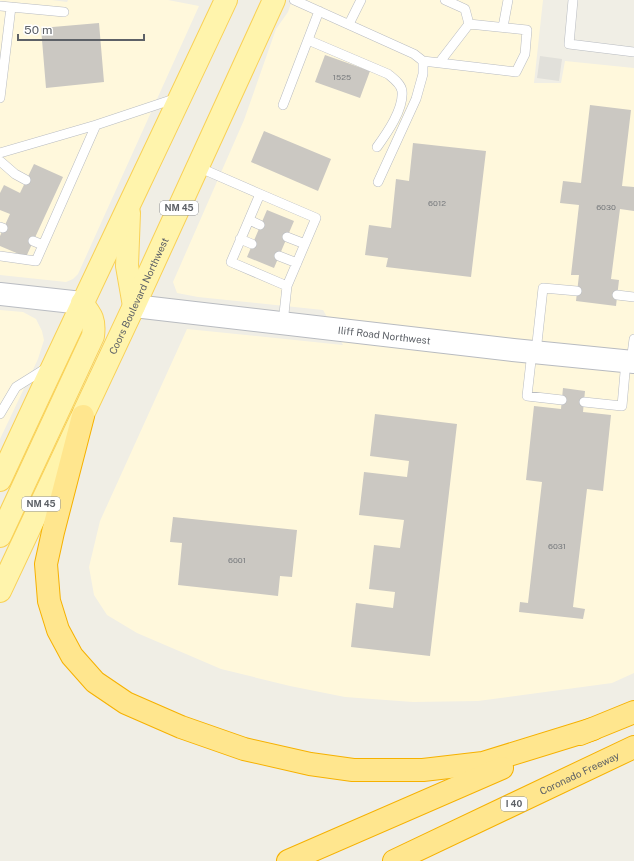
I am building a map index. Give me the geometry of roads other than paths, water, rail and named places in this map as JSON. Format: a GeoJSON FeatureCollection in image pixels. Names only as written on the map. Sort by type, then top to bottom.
{"type":"FeatureCollection","features":[{"type":"Feature","properties":{"kind":"highway"},"geometry":{"type":"LineString","coordinates":[[82,416],[46,564],[49,602],[58,630],[72,656],[95,682],[126,702],[181,727],[244,749],[310,764],[353,770],[423,770],[482,763],[593,729]]}},
{"type":"Feature","properties":{"kind":"highway"},"geometry":{"type":"LineString","coordinates":[[288,861],[634,712]]}},
{"type":"Feature","properties":{"kind":"highway","name":"Coronado Freeway"},"geometry":{"type":"LineString","coordinates":[[394,861],[634,746]]}},
{"type":"Feature","properties":{"kind":"main road"},"geometry":{"type":"LineString","coordinates":[[0,480],[82,303],[130,206],[226,0]]}},
{"type":"Feature","properties":{"kind":"main road","name":"Coors Boulevard Northwest"},"geometry":{"type":"LineString","coordinates":[[0,591],[134,306],[274,0]]}},
{"type":"Feature","properties":{"kind":"main road"},"geometry":{"type":"LineString","coordinates":[[130,206],[127,266],[134,306]]}},
{"type":"Feature","properties":{"kind":"main road"},"geometry":{"type":"LineString","coordinates":[[0,536],[93,336],[94,325],[92,315],[82,303]]}},
{"type":"Feature","properties":{"kind":"street"},"geometry":{"type":"LineString","coordinates":[[0,294],[82,303]]}},
{"type":"Feature","properties":{"kind":"street","name":"Iliff Road Northwest"},"geometry":{"type":"LineString","coordinates":[[134,306],[630,362]]}},
{"type":"Feature","properties":{"kind":"lane"},"geometry":{"type":"LineString","coordinates":[[294,0],[414,54],[423,61],[516,72],[525,54],[528,30],[469,24]]}},
{"type":"Feature","properties":{"kind":"lane"},"geometry":{"type":"LineString","coordinates":[[349,24],[360,0]]}},
{"type":"Feature","properties":{"kind":"lane"},"geometry":{"type":"LineString","coordinates":[[445,0],[465,8],[469,24]]}},
{"type":"Feature","properties":{"kind":"lane"},"geometry":{"type":"LineString","coordinates":[[503,27],[508,0]]}},
{"type":"Feature","properties":{"kind":"lane"},"geometry":{"type":"LineString","coordinates":[[573,0],[569,44],[634,52]]}},
{"type":"Feature","properties":{"kind":"lane"},"geometry":{"type":"LineString","coordinates":[[0,6],[64,12]]}},
{"type":"Feature","properties":{"kind":"lane"},"geometry":{"type":"LineString","coordinates":[[0,98],[12,7]]}},
{"type":"Feature","properties":{"kind":"lane"},"geometry":{"type":"LineString","coordinates":[[283,105],[319,11]]}},
{"type":"Feature","properties":{"kind":"lane"},"geometry":{"type":"LineString","coordinates":[[439,63],[469,24]]}},
{"type":"Feature","properties":{"kind":"lane"},"geometry":{"type":"LineString","coordinates":[[308,40],[388,74],[397,81],[402,90],[401,102],[391,128],[377,147]]}},
{"type":"Feature","properties":{"kind":"lane"},"geometry":{"type":"LineString","coordinates":[[378,182],[416,99],[423,74],[423,61]]}},
{"type":"Feature","properties":{"kind":"lane"},"geometry":{"type":"LineString","coordinates":[[0,153],[96,125],[181,96]]}},
{"type":"Feature","properties":{"kind":"lane"},"geometry":{"type":"LineString","coordinates":[[0,256],[36,261],[96,125]]}},
{"type":"Feature","properties":{"kind":"lane"},"geometry":{"type":"LineString","coordinates":[[0,161],[15,174],[26,180]]}},
{"type":"Feature","properties":{"kind":"lane"},"geometry":{"type":"LineString","coordinates":[[198,167],[316,218],[287,286],[283,324]]}},
{"type":"Feature","properties":{"kind":"lane"},"geometry":{"type":"LineString","coordinates":[[56,193],[65,197]]}},
{"type":"Feature","properties":{"kind":"lane"},"geometry":{"type":"LineString","coordinates":[[260,194],[231,262],[287,286]]}},
{"type":"Feature","properties":{"kind":"lane"},"geometry":{"type":"LineString","coordinates":[[249,220],[260,225]]}},
{"type":"Feature","properties":{"kind":"lane"},"geometry":{"type":"LineString","coordinates":[[287,237],[305,244]]}},
{"type":"Feature","properties":{"kind":"lane"},"geometry":{"type":"LineString","coordinates":[[240,239],[252,244]]}},
{"type":"Feature","properties":{"kind":"lane"},"geometry":{"type":"LineString","coordinates":[[33,241],[43,245]]}},
{"type":"Feature","properties":{"kind":"lane"},"geometry":{"type":"LineString","coordinates":[[279,256],[297,263]]}},
{"type":"Feature","properties":{"kind":"lane"},"geometry":{"type":"LineString","coordinates":[[562,400],[527,396],[543,288],[577,291]]}},
{"type":"Feature","properties":{"kind":"lane"},"geometry":{"type":"LineString","coordinates":[[617,295],[634,297]]}},
{"type":"Feature","properties":{"kind":"lane"},"geometry":{"type":"LineString","coordinates":[[584,402],[622,406],[634,339]]}},
{"type":"Feature","properties":{"kind":"lane"},"geometry":{"type":"LineString","coordinates":[[0,414],[16,388],[54,363]]}}]}
